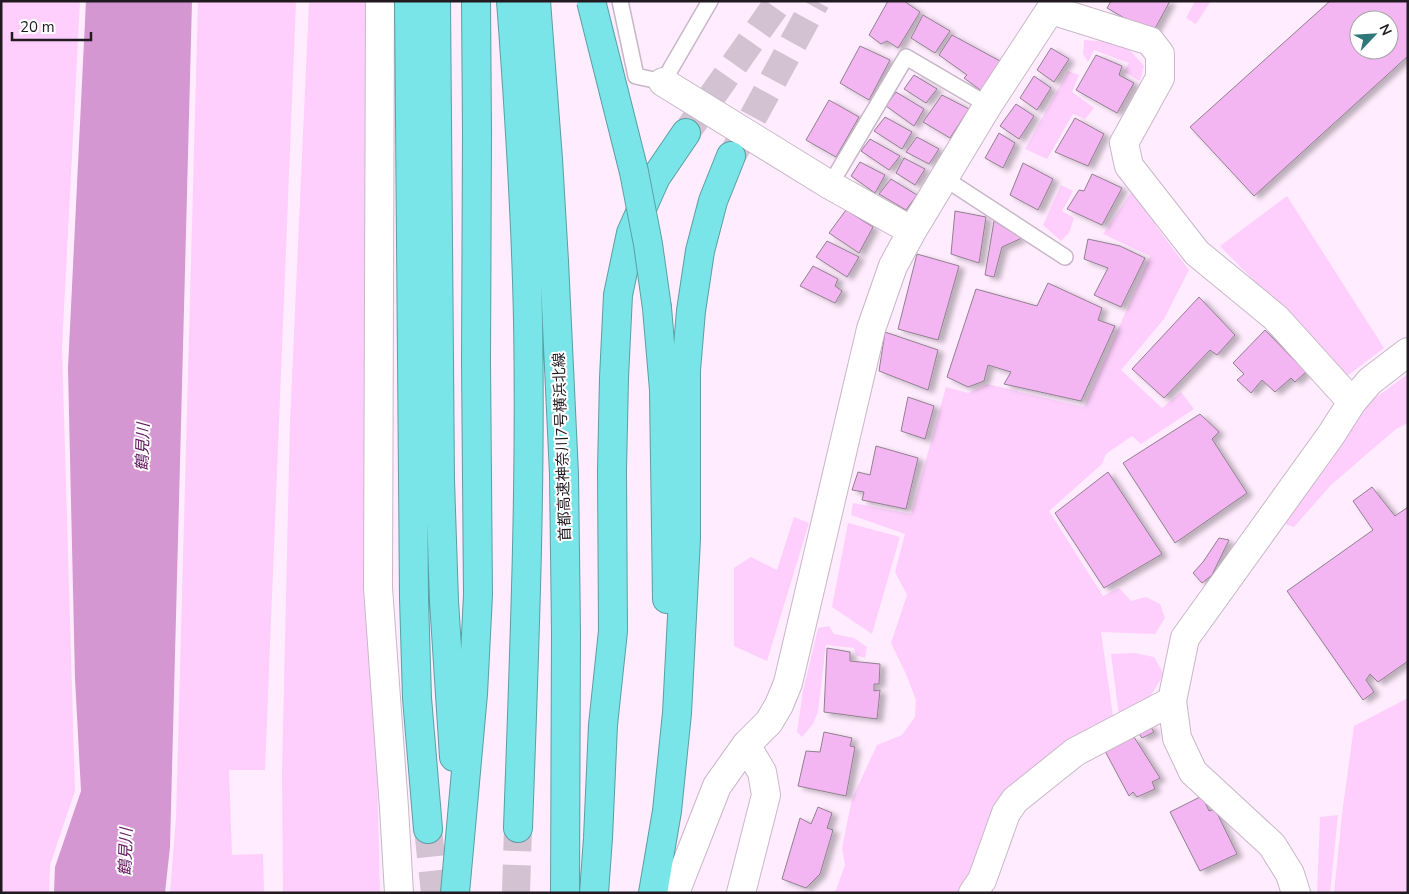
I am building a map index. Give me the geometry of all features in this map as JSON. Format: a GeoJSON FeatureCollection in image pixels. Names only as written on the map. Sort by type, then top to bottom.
{"type":"FeatureCollection","features":[{"type":"Feature","properties":{"kind":"highway"},"geometry":{"type":"LineString","coordinates":[[409,1],[414,598],[417,698],[428,829]]}},
{"type":"Feature","properties":{"kind":"highway"},"geometry":{"type":"LineString","coordinates":[[436,1],[440,480],[444,601],[455,769],[455,888]]}},
{"type":"Feature","properties":{"kind":"highway"},"geometry":{"type":"LineString","coordinates":[[455,888],[474,694],[478,594],[476,1]]}},
{"type":"Feature","properties":{"kind":"highway","name":"首都高速神奈川7号横浜北線"},"geometry":{"type":"LineString","coordinates":[[511,1],[522,156],[528,320],[525,636],[518,828]]}},
{"type":"Feature","properties":{"kind":"highway","name":"首都高速神奈川7号横浜北線"},"geometry":{"type":"LineString","coordinates":[[536,1],[548,159],[564,474],[566,893]]}},
{"type":"Feature","properties":{"kind":"highway"},"geometry":{"type":"LineString","coordinates":[[591,1],[634,172],[648,244],[657,308],[664,390],[668,691],[667,811]]}},
{"type":"Feature","properties":{"kind":"highway"},"geometry":{"type":"LineString","coordinates":[[594,893],[603,726],[613,631],[613,424],[618,294],[631,233],[656,177],[686,133]]}},
{"type":"Feature","properties":{"kind":"highway"},"geometry":{"type":"LineString","coordinates":[[653,893],[667,811],[677,713],[686,539],[686,370],[691,311],[702,242],[713,201],[731,156]]}},
{"type":"Feature","properties":{"kind":"street"},"geometry":{"type":"LineString","coordinates":[[380,1],[378,588],[399,893]]}},
{"type":"Feature","properties":{"kind":"street"},"geometry":{"type":"LineString","coordinates":[[676,893],[717,786],[746,745],[769,722],[779,705],[788,683],[871,329],[893,266],[988,105],[1054,6],[1150,41],[1160,54],[1160,78],[1124,143],[1129,166],[1197,253],[1276,318],[1352,402]]}},
{"type":"Feature","properties":{"kind":"street"},"geometry":{"type":"LineString","coordinates":[[663,82],[830,185],[912,231]]}},
{"type":"Feature","properties":{"kind":"street"},"geometry":{"type":"LineString","coordinates":[[1296,893],[1290,874],[1272,845],[1193,772],[1177,738],[1172,701],[1186,638],[1331,435],[1352,402],[1370,381],[1408,352]]}},
{"type":"Feature","properties":{"kind":"street"},"geometry":{"type":"LineString","coordinates":[[973,893],[982,880],[1006,813],[1015,800],[1075,752],[1172,701]]}},
{"type":"Feature","properties":{"kind":"street"},"geometry":{"type":"LineString","coordinates":[[741,893],[766,794],[762,772],[746,745]]}},
{"type":"Feature","properties":{"kind":"lane"},"geometry":{"type":"LineString","coordinates":[[620,1],[636,76],[663,82],[710,1]]}},
{"type":"Feature","properties":{"kind":"lane"},"geometry":{"type":"LineString","coordinates":[[830,185],[906,57],[988,105]]}},
{"type":"Feature","properties":{"kind":"lane"},"geometry":{"type":"LineString","coordinates":[[944,178],[1065,257]]}},
{"type":"Feature","properties":{"kind":"shaded area"},"geometry":{"type":"Polygon","coordinates":[[[1,1],[80,1],[62,348],[75,791],[50,865],[49,893],[1,893],[1,1]]]}},
{"type":"Feature","properties":{"kind":"shaded area"},"geometry":{"type":"Polygon","coordinates":[[[198,1],[296,1],[265,770],[229,770],[232,855],[263,854],[264,893],[170,893],[176,818],[198,1]]]}},
{"type":"Feature","properties":{"kind":"shaded area"},"geometry":{"type":"Polygon","coordinates":[[[309,1],[371,1],[365,301],[371,335],[372,568],[380,893],[283,893],[282,773],[290,422],[309,1]]]}},
{"type":"Feature","properties":{"kind":"shaded area"},"geometry":{"type":"Polygon","coordinates":[[[1195,1],[1211,1],[1196,24],[1186,18],[1195,1]]]}},
{"type":"Feature","properties":{"kind":"shaded area"},"geometry":{"type":"Polygon","coordinates":[[[1084,40],[1114,42],[1128,48],[1144,66],[1140,81],[1124,72],[1129,63],[1094,50],[1088,62],[1083,54],[1084,40]]]}},
{"type":"Feature","properties":{"kind":"shaded area"},"geometry":{"type":"Polygon","coordinates":[[[1068,71],[1079,75],[1072,92],[1094,108],[1085,119],[1073,114],[1047,159],[1025,149],[1068,71]]]}},
{"type":"Feature","properties":{"kind":"shaded area"},"geometry":{"type":"Polygon","coordinates":[[[1061,185],[1073,191],[1062,211],[1074,218],[1069,233],[1061,241],[1043,225],[1061,185]]]}},
{"type":"Feature","properties":{"kind":"shaded area"},"geometry":{"type":"Polygon","coordinates":[[[1132,191],[1189,270],[1164,319],[1121,370],[1162,408],[1181,392],[1194,409],[1141,444],[1132,436],[1106,454],[1102,464],[1049,511],[1103,596],[1119,588],[1131,601],[1146,597],[1160,604],[1165,618],[1155,634],[1101,632],[1113,716],[1051,758],[971,878],[958,893],[831,893],[836,890],[845,865],[842,848],[852,799],[877,745],[902,735],[915,717],[916,700],[891,643],[907,595],[895,572],[905,534],[851,515],[853,503],[911,514],[946,387],[968,393],[987,384],[1084,407],[1150,256],[1103,234],[1132,191]]]}},
{"type":"Feature","properties":{"kind":"shaded area"},"geometry":{"type":"Polygon","coordinates":[[[1287,196],[1384,348],[1347,376],[1220,246],[1287,196]]]}},
{"type":"Feature","properties":{"kind":"shaded area"},"geometry":{"type":"Polygon","coordinates":[[[1408,374],[1408,423],[1396,429],[1331,485],[1294,527],[1285,524],[1364,406],[1408,374]]]}},
{"type":"Feature","properties":{"kind":"shaded area"},"geometry":{"type":"Polygon","coordinates":[[[794,517],[809,523],[767,661],[734,646],[734,568],[751,557],[777,570],[794,517]]]}},
{"type":"Feature","properties":{"kind":"shaded area"},"geometry":{"type":"Polygon","coordinates":[[[848,523],[900,537],[872,634],[832,607],[848,523]]]}},
{"type":"Feature","properties":{"kind":"shaded area"},"geometry":{"type":"Polygon","coordinates":[[[829,626],[834,634],[854,638],[867,647],[865,658],[856,655],[854,648],[826,645],[818,712],[813,724],[802,737],[797,732],[803,691],[818,628],[829,626]]]}},
{"type":"Feature","properties":{"kind":"shaded area"},"geometry":{"type":"Polygon","coordinates":[[[1134,653],[1154,657],[1164,674],[1148,700],[1119,716],[1111,654],[1134,653]]]}},
{"type":"Feature","properties":{"kind":"shaded area"},"geometry":{"type":"Polygon","coordinates":[[[1408,698],[1408,893],[1334,893],[1354,726],[1408,698]]]}},
{"type":"Feature","properties":{"kind":"shaded area"},"geometry":{"type":"Polygon","coordinates":[[[1338,815],[1330,893],[1317,893],[1320,817],[1338,815]]]}},
{"type":"Feature","properties":{"kind":"water","name":"鶴見川"},"geometry":{"type":"Polygon","coordinates":[[[86,1],[192,1],[170,847],[165,893],[54,893],[55,867],[81,791],[75,679],[68,368],[86,1]]]}},
{"type":"Feature","properties":{"kind":"building"},"geometry":{"type":"Polygon","coordinates":[[[888,1],[904,1],[920,12],[898,48],[887,41],[881,44],[869,35],[888,1]]]}},
{"type":"Feature","properties":{"kind":"building"},"geometry":{"type":"Polygon","coordinates":[[[1111,1],[1170,1],[1152,34],[1107,8],[1111,1]]]}},
{"type":"Feature","properties":{"kind":"building"},"geometry":{"type":"Polygon","coordinates":[[[1330,1],[1408,1],[1408,56],[1254,196],[1190,127],[1330,1]]]}},
{"type":"Feature","properties":{"kind":"building"},"geometry":{"type":"Polygon","coordinates":[[[923,15],[950,31],[935,53],[911,38],[923,15]]]}},
{"type":"Feature","properties":{"kind":"building"},"geometry":{"type":"Polygon","coordinates":[[[952,35],[1000,61],[983,92],[964,78],[967,75],[939,55],[952,35]]]}},
{"type":"Feature","properties":{"kind":"building"},"geometry":{"type":"Polygon","coordinates":[[[860,46],[890,60],[869,100],[840,83],[860,46]]]}},
{"type":"Feature","properties":{"kind":"building"},"geometry":{"type":"Polygon","coordinates":[[[1051,48],[1069,59],[1054,82],[1037,70],[1051,48]]]}},
{"type":"Feature","properties":{"kind":"building"},"geometry":{"type":"Polygon","coordinates":[[[1096,55],[1122,66],[1119,75],[1134,83],[1117,113],[1076,90],[1096,55]]]}},
{"type":"Feature","properties":{"kind":"building"},"geometry":{"type":"Polygon","coordinates":[[[914,75],[937,89],[926,103],[904,89],[914,75]]]}},
{"type":"Feature","properties":{"kind":"building"},"geometry":{"type":"Polygon","coordinates":[[[1034,76],[1051,88],[1037,110],[1020,98],[1034,76]]]}},
{"type":"Feature","properties":{"kind":"building"},"geometry":{"type":"Polygon","coordinates":[[[896,92],[924,109],[914,126],[886,106],[896,92]]]}},
{"type":"Feature","properties":{"kind":"building"},"geometry":{"type":"Polygon","coordinates":[[[942,95],[969,109],[950,138],[923,122],[942,95]]]}},
{"type":"Feature","properties":{"kind":"building"},"geometry":{"type":"Polygon","coordinates":[[[829,100],[859,117],[836,157],[806,140],[829,100]]]}},
{"type":"Feature","properties":{"kind":"building"},"geometry":{"type":"Polygon","coordinates":[[[1016,104],[1034,116],[1019,139],[1000,126],[1016,104]]]}},
{"type":"Feature","properties":{"kind":"building"},"geometry":{"type":"Polygon","coordinates":[[[885,117],[912,132],[902,149],[874,131],[885,117]]]}},
{"type":"Feature","properties":{"kind":"building"},"geometry":{"type":"Polygon","coordinates":[[[1075,118],[1104,134],[1088,166],[1055,152],[1075,118]]]}},
{"type":"Feature","properties":{"kind":"building"},"geometry":{"type":"Polygon","coordinates":[[[999,133],[1015,143],[1003,168],[985,158],[999,133]]]}},
{"type":"Feature","properties":{"kind":"building"},"geometry":{"type":"Polygon","coordinates":[[[917,137],[939,149],[929,164],[906,152],[917,137]]]}},
{"type":"Feature","properties":{"kind":"building"},"geometry":{"type":"Polygon","coordinates":[[[870,139],[900,156],[889,170],[861,151],[870,139]]]}},
{"type":"Feature","properties":{"kind":"building"},"geometry":{"type":"Polygon","coordinates":[[[904,158],[925,169],[915,185],[896,173],[904,158]]]}},
{"type":"Feature","properties":{"kind":"building"},"geometry":{"type":"Polygon","coordinates":[[[860,162],[885,175],[875,193],[851,176],[860,162]]]}},
{"type":"Feature","properties":{"kind":"building"},"geometry":{"type":"Polygon","coordinates":[[[1023,163],[1053,179],[1038,210],[1010,195],[1023,163]]]}},
{"type":"Feature","properties":{"kind":"building"},"geometry":{"type":"Polygon","coordinates":[[[1092,174],[1122,188],[1102,225],[1067,209],[1079,190],[1084,191],[1092,174]]]}},
{"type":"Feature","properties":{"kind":"building"},"geometry":{"type":"Polygon","coordinates":[[[891,179],[917,195],[906,210],[879,194],[891,179]]]}},
{"type":"Feature","properties":{"kind":"building"},"geometry":{"type":"Polygon","coordinates":[[[846,210],[873,227],[859,253],[829,233],[846,210]]]}},
{"type":"Feature","properties":{"kind":"building"},"geometry":{"type":"Polygon","coordinates":[[[955,211],[986,217],[979,263],[951,254],[955,211]]]}},
{"type":"Feature","properties":{"kind":"building"},"geometry":{"type":"Polygon","coordinates":[[[994,221],[1022,238],[1002,247],[994,277],[985,275],[994,221]]]}},
{"type":"Feature","properties":{"kind":"building"},"geometry":{"type":"Polygon","coordinates":[[[1088,239],[1120,246],[1145,258],[1121,307],[1094,295],[1108,268],[1084,259],[1088,239]]]}},
{"type":"Feature","properties":{"kind":"building"},"geometry":{"type":"Polygon","coordinates":[[[827,241],[859,257],[847,277],[816,257],[827,241]]]}},
{"type":"Feature","properties":{"kind":"building"},"geometry":{"type":"Polygon","coordinates":[[[917,254],[959,266],[938,340],[898,329],[917,254]]]}},
{"type":"Feature","properties":{"kind":"building"},"geometry":{"type":"Polygon","coordinates":[[[813,266],[838,279],[835,286],[842,291],[835,303],[800,286],[813,266]]]}},
{"type":"Feature","properties":{"kind":"building"},"geometry":{"type":"Polygon","coordinates":[[[1048,283],[1102,308],[1098,320],[1115,326],[1081,401],[1004,384],[1011,372],[988,365],[984,381],[968,387],[947,377],[976,289],[1037,306],[1048,283]]]}},
{"type":"Feature","properties":{"kind":"building"},"geometry":{"type":"Polygon","coordinates":[[[1199,297],[1235,335],[1217,355],[1210,350],[1164,398],[1132,369],[1199,297]]]}},
{"type":"Feature","properties":{"kind":"building"},"geometry":{"type":"Polygon","coordinates":[[[1265,330],[1306,372],[1295,382],[1291,378],[1275,392],[1262,380],[1251,393],[1237,380],[1244,374],[1233,363],[1265,330]]]}},
{"type":"Feature","properties":{"kind":"building"},"geometry":{"type":"Polygon","coordinates":[[[885,332],[938,350],[928,390],[879,371],[885,332]]]}},
{"type":"Feature","properties":{"kind":"building"},"geometry":{"type":"Polygon","coordinates":[[[908,397],[934,406],[925,439],[901,431],[908,397]]]}},
{"type":"Feature","properties":{"kind":"building"},"geometry":{"type":"Polygon","coordinates":[[[1200,414],[1219,432],[1212,439],[1247,493],[1175,543],[1123,463],[1200,414]]]}},
{"type":"Feature","properties":{"kind":"building"},"geometry":{"type":"Polygon","coordinates":[[[876,446],[918,458],[906,509],[862,500],[864,492],[852,490],[858,472],[870,475],[876,446]]]}},
{"type":"Feature","properties":{"kind":"building"},"geometry":{"type":"Polygon","coordinates":[[[1108,472],[1162,554],[1104,588],[1055,513],[1108,472]]]}},
{"type":"Feature","properties":{"kind":"building"},"geometry":{"type":"Polygon","coordinates":[[[1372,487],[1395,516],[1408,507],[1408,661],[1378,682],[1370,674],[1366,680],[1374,692],[1363,700],[1287,591],[1373,530],[1353,501],[1372,487]]]}},
{"type":"Feature","properties":{"kind":"building"},"geometry":{"type":"Polygon","coordinates":[[[1219,538],[1229,540],[1212,575],[1202,583],[1193,573],[1219,538]]]}},
{"type":"Feature","properties":{"kind":"building"},"geometry":{"type":"Polygon","coordinates":[[[827,648],[850,652],[850,661],[880,664],[879,684],[874,684],[874,691],[880,690],[877,719],[824,712],[827,648]]]}},
{"type":"Feature","properties":{"kind":"building"},"geometry":{"type":"Polygon","coordinates":[[[1149,724],[1154,732],[1142,738],[1137,731],[1149,724]]]}},
{"type":"Feature","properties":{"kind":"building"},"geometry":{"type":"Polygon","coordinates":[[[824,732],[852,738],[850,746],[855,747],[846,796],[798,786],[806,751],[820,752],[824,732]]]}},
{"type":"Feature","properties":{"kind":"building"},"geometry":{"type":"Polygon","coordinates":[[[1134,737],[1160,778],[1152,782],[1155,789],[1137,797],[1133,792],[1129,796],[1105,751],[1134,737]]]}},
{"type":"Feature","properties":{"kind":"building"},"geometry":{"type":"Polygon","coordinates":[[[1202,796],[1209,811],[1215,809],[1237,854],[1200,871],[1170,812],[1202,796]]]}},
{"type":"Feature","properties":{"kind":"building"},"geometry":{"type":"Polygon","coordinates":[[[818,807],[832,813],[827,828],[833,830],[820,874],[806,888],[782,879],[800,818],[811,824],[818,807]]]}},
{"type":"Feature","properties":{"kind":"tunnel"},"geometry":{"type":"LineString","coordinates":[[686,133],[779,1]]}},
{"type":"Feature","properties":{"kind":"tunnel"},"geometry":{"type":"LineString","coordinates":[[733,154],[816,1]]}},
{"type":"Feature","properties":{"kind":"tunnel"},"geometry":{"type":"LineString","coordinates":[[516,893],[518,828]]}},
{"type":"Feature","properties":{"kind":"tunnel"},"geometry":{"type":"LineString","coordinates":[[428,829],[435,893]]}}]}
